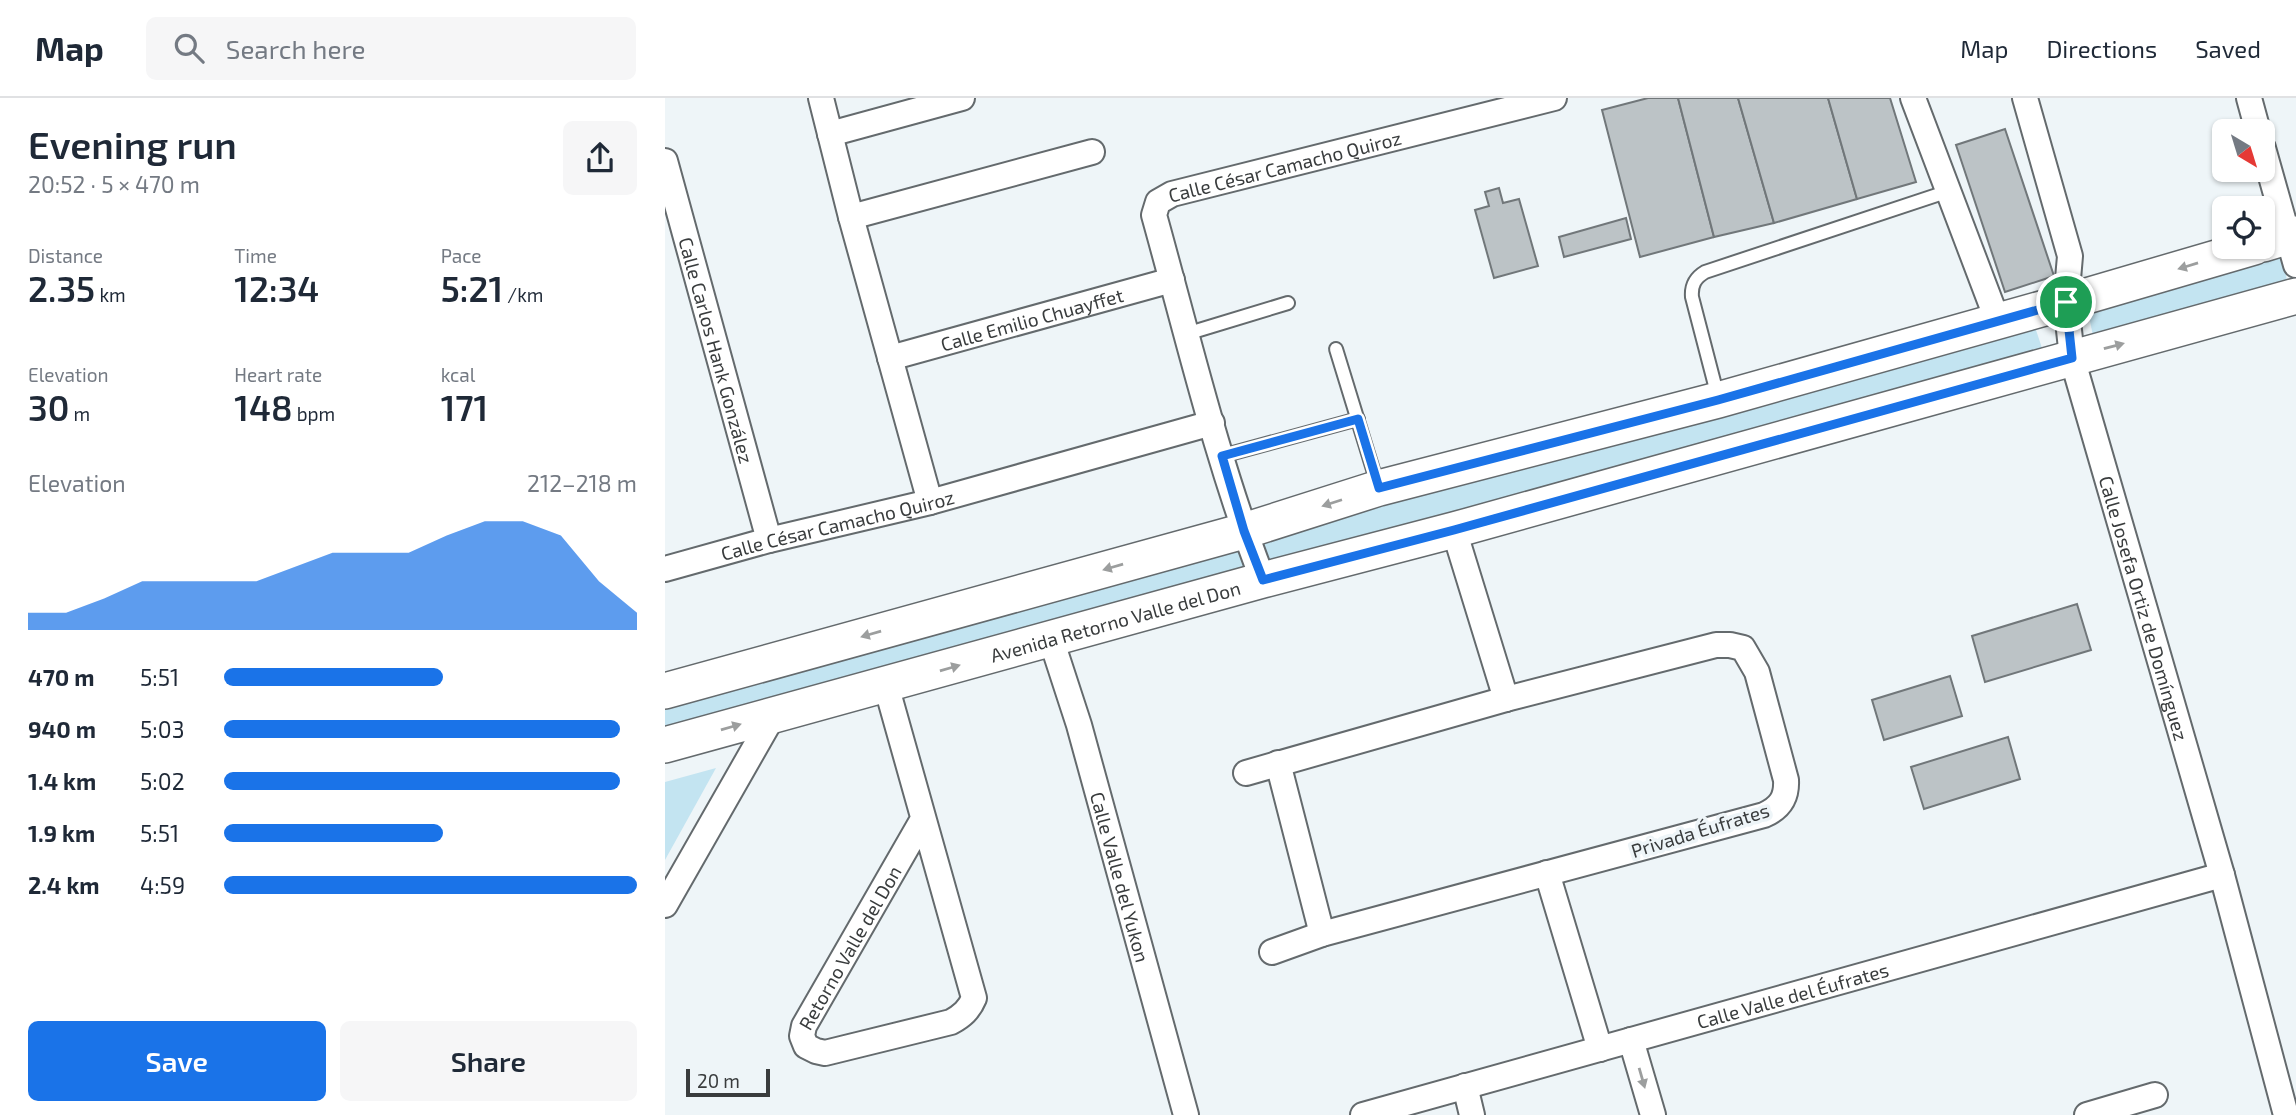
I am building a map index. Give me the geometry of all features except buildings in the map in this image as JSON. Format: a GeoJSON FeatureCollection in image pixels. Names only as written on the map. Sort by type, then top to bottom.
{"type":"FeatureCollection","features":[{"type":"Feature","properties":{"kind":"street"},"geometry":{"type":"LineString","coordinates":[[821,98],[930,502]]}},
{"type":"Feature","properties":{"kind":"street"},"geometry":{"type":"LineString","coordinates":[[830,134],[963,98]]}},
{"type":"Feature","properties":{"kind":"street","name":"Calle César Camacho Quiroz"},"geometry":{"type":"LineString","coordinates":[[1263,580],[1244,531],[1186,334],[1154,215],[1158,202],[1172,194],[1554,98]]}},
{"type":"Feature","properties":{"kind":"street"},"geometry":{"type":"LineString","coordinates":[[1913,98],[1998,322]]}},
{"type":"Feature","properties":{"kind":"street","name":"Calle Josefa Ortiz de Domínguez"},"geometry":{"type":"LineString","coordinates":[[2025,98],[2070,256],[2066,302],[2072,358],[2222,875],[2286,1115]]}},
{"type":"Feature","properties":{"kind":"street"},"geometry":{"type":"LineString","coordinates":[[2249,98],[2255,119]]}},
{"type":"Feature","properties":{"kind":"street"},"geometry":{"type":"LineString","coordinates":[[851,217],[1092,152]]}},
{"type":"Feature","properties":{"kind":"street","name":"Calle Carlos Hank González"},"geometry":{"type":"LineString","coordinates":[[665,161],[769,540]]}},
{"type":"Feature","properties":{"kind":"street"},"geometry":{"type":"LineString","coordinates":[[2271,182],[2286,245]]}},
{"type":"Feature","properties":{"kind":"street"},"geometry":{"type":"LineString","coordinates":[[665,691],[1244,531],[1379,488],[1718,400],[2213,259]]}},
{"type":"Feature","properties":{"kind":"street","name":"Calle Emilio Chuayffet"},"geometry":{"type":"LineString","coordinates":[[890,358],[1172,280]]}},
{"type":"Feature","properties":{"kind":"street","name":"Avenida Retorno Valle del Don"},"geometry":{"type":"LineString","coordinates":[[665,745],[1454,530],[2296,296]]}},
{"type":"Feature","properties":{"kind":"street","name":"Calle César Camacho Quiroz"},"geometry":{"type":"LineString","coordinates":[[665,569],[769,540],[930,502],[1212,423]]}},
{"type":"Feature","properties":{"kind":"street"},"geometry":{"type":"LineString","coordinates":[[1454,530],[1506,699]]}},
{"type":"Feature","properties":{"kind":"street","name":"Calle Valle del Yukon"},"geometry":{"type":"LineString","coordinates":[[1051,639],[1079,725],[1186,1115]]}},
{"type":"Feature","properties":{"kind":"street","name":"Privada Éufrates"},"geometry":{"type":"LineString","coordinates":[[1246,774],[1506,699],[1716,645],[1730,645],[1743,648],[1758,672],[1786,780],[1787,792],[1783,802],[1764,815],[1322,934],[1272,951]]}},
{"type":"Feature","properties":{"kind":"street","name":"Retorno Valle del Don"},"geometry":{"type":"LineString","coordinates":[[886,685],[974,998],[970,1007],[951,1022],[825,1053],[816,1051],[806,1046],[802,1035],[804,1026],[923,819]]}},
{"type":"Feature","properties":{"kind":"street"},"geometry":{"type":"LineString","coordinates":[[665,905],[774,715]]}},
{"type":"Feature","properties":{"kind":"street"},"geometry":{"type":"LineString","coordinates":[[1278,764],[1322,934]]}},
{"type":"Feature","properties":{"kind":"street"},"geometry":{"type":"LineString","coordinates":[[1547,873],[1600,1049]]}},
{"type":"Feature","properties":{"kind":"street","name":"Calle Valle del Éufrates"},"geometry":{"type":"LineString","coordinates":[[1363,1115],[2222,875]]}},
{"type":"Feature","properties":{"kind":"street"},"geometry":{"type":"LineString","coordinates":[[1631,1040],[1653,1115]]}},
{"type":"Feature","properties":{"kind":"street"},"geometry":{"type":"LineString","coordinates":[[1465,1086],[1472,1115]]}},
{"type":"Feature","properties":{"kind":"street"},"geometry":{"type":"LineString","coordinates":[[2088,1115],[2155,1095]]}},
{"type":"Feature","properties":{"kind":"lane"},"geometry":{"type":"LineString","coordinates":[[1718,400],[1692,297],[1691,289],[1698,276],[1949,191]]}},
{"type":"Feature","properties":{"kind":"lane"},"geometry":{"type":"LineString","coordinates":[[1186,334],[1288,303]]}},
{"type":"Feature","properties":{"kind":"lane"},"geometry":{"type":"LineString","coordinates":[[1336,349],[1379,488]]}},
{"type":"Feature","properties":{"kind":"lane"},"geometry":{"type":"LineString","coordinates":[[1222,456],[1358,419]]}},
{"type":"Feature","properties":{"kind":"shaded area"},"geometry":{"type":"Polygon","coordinates":[[[2281,248],[2288,286],[2093,336],[2087,306],[2244,259],[2275,259],[2275,250],[2281,248]]]}},
{"type":"Feature","properties":{"kind":"shaded area"},"geometry":{"type":"Polygon","coordinates":[[[2033,321],[2042,348],[665,730],[665,698],[2033,321]]]}},
{"type":"Feature","properties":{"kind":"shaded area"},"geometry":{"type":"Polygon","coordinates":[[[716,768],[665,860],[665,782],[716,768]]]}},
{"type":"Feature","properties":{"kind":"route"},"geometry":{"type":"LineString","coordinates":[[2066,302],[2072,358],[1454,530],[1263,580],[1244,531],[1222,456],[1358,419],[1379,488],[1718,400],[2066,302]]}}]}
